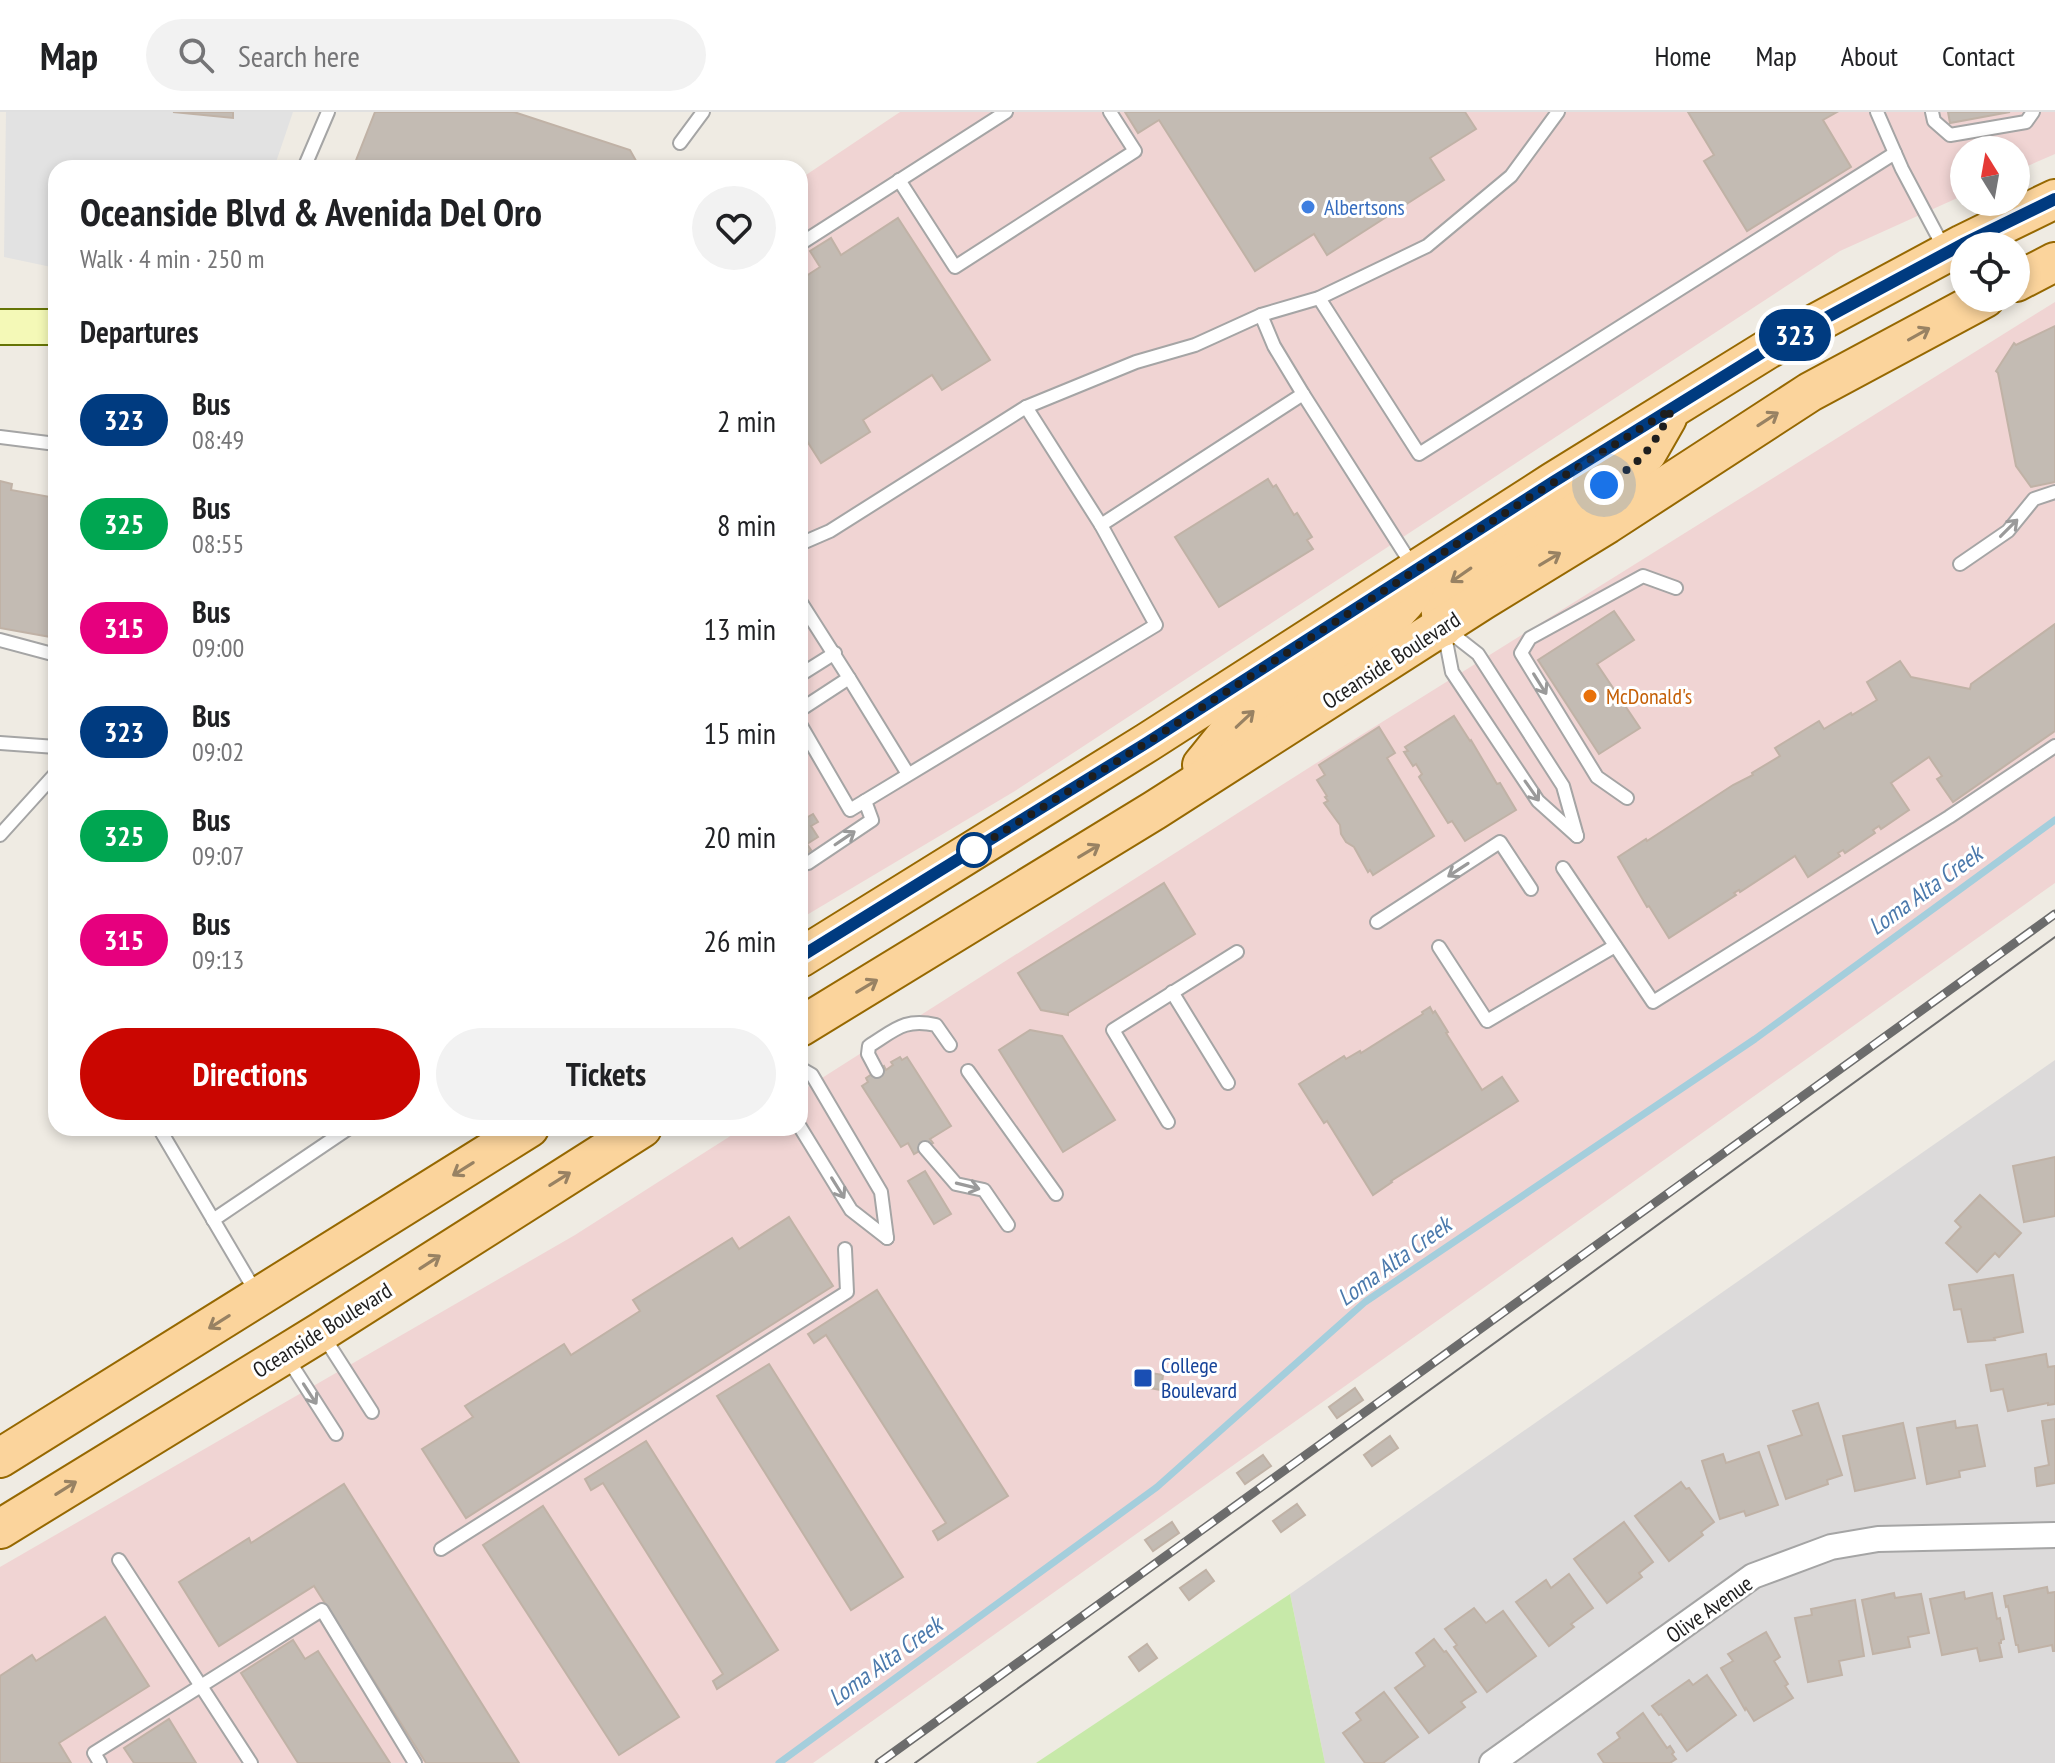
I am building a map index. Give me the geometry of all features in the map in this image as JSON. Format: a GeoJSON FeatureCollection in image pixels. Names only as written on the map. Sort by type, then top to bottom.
{"type":"FeatureCollection","features":[{"type":"Feature","properties":{"kind":"main road"},"geometry":{"type":"LineString","coordinates":[[808,953],[1148,742],[1768,349],[1947,252],[2055,199]]}},
{"type":"Feature","properties":{"kind":"main road"},"geometry":{"type":"LineString","coordinates":[[2030,275],[2055,262]]}},
{"type":"Feature","properties":{"kind":"main road","name":"Oceanside Boulevard"},"geometry":{"type":"LineString","coordinates":[[808,1022],[1174,798],[1810,392],[1959,312]]}},
{"type":"Feature","properties":{"kind":"main road"},"geometry":{"type":"LineString","coordinates":[[1443,627],[1442,598],[1446,587],[1630,469],[1647,453],[1672,409]]}},
{"type":"Feature","properties":{"kind":"main road"},"geometry":{"type":"LineString","coordinates":[[1174,798],[1245,715],[1376,630],[1400,608],[1417,585],[1416,570]]}},
{"type":"Feature","properties":{"kind":"main road"},"geometry":{"type":"LineString","coordinates":[[0,1458],[516,1136]]}},
{"type":"Feature","properties":{"kind":"main road","name":"Oceanside Boulevard"},"geometry":{"type":"LineString","coordinates":[[0,1529],[321,1332],[629,1136]]}},
{"type":"Feature","properties":{"kind":"street"},"geometry":{"type":"LineString","coordinates":[[0,327],[48,327]]}},
{"type":"Feature","properties":{"kind":"street","name":"Olive Avenue"},"geometry":{"type":"LineString","coordinates":[[1492,1763],[1753,1576],[1831,1547],[1878,1539],[2055,1535]]}},
{"type":"Feature","properties":{"kind":"lane"},"geometry":{"type":"LineString","coordinates":[[307,160],[328,112]]}},
{"type":"Feature","properties":{"kind":"lane"},"geometry":{"type":"LineString","coordinates":[[680,143],[703,112]]}},
{"type":"Feature","properties":{"kind":"lane"},"geometry":{"type":"LineString","coordinates":[[808,239],[1006,112]]}},
{"type":"Feature","properties":{"kind":"lane"},"geometry":{"type":"LineString","coordinates":[[899,180],[955,267],[1135,151],[1110,112]]}},
{"type":"Feature","properties":{"kind":"lane"},"geometry":{"type":"LineString","coordinates":[[808,541],[830,531],[1026,407],[1136,362],[1195,345],[1261,315],[1319,298],[1427,246],[1511,176],[1558,112]]}},
{"type":"Feature","properties":{"kind":"lane"},"geometry":{"type":"LineString","coordinates":[[1877,112],[1947,252]]}},
{"type":"Feature","properties":{"kind":"lane"},"geometry":{"type":"LineString","coordinates":[[1932,112],[1934,121],[1950,135],[2026,122],[2033,112]]}},
{"type":"Feature","properties":{"kind":"lane"},"geometry":{"type":"LineString","coordinates":[[1319,298],[1419,454],[1895,153]]}},
{"type":"Feature","properties":{"kind":"lane"},"geometry":{"type":"LineString","coordinates":[[1261,315],[1274,346],[1303,394],[1416,570]]}},
{"type":"Feature","properties":{"kind":"lane"},"geometry":{"type":"LineString","coordinates":[[1101,525],[1303,394]]}},
{"type":"Feature","properties":{"kind":"lane"},"geometry":{"type":"LineString","coordinates":[[808,738],[850,810],[1156,625],[1101,525],[1026,407]]}},
{"type":"Feature","properties":{"kind":"lane"},"geometry":{"type":"LineString","coordinates":[[0,437],[48,443]]}},
{"type":"Feature","properties":{"kind":"lane"},"geometry":{"type":"LineString","coordinates":[[1960,564],[2008,531],[2034,499],[2055,492]]}},
{"type":"Feature","properties":{"kind":"lane"},"geometry":{"type":"LineString","coordinates":[[1627,798],[1597,777],[1521,653],[1530,638],[1643,576],[1676,588]]}},
{"type":"Feature","properties":{"kind":"lane"},"geometry":{"type":"LineString","coordinates":[[808,613],[908,774]]}},
{"type":"Feature","properties":{"kind":"lane"},"geometry":{"type":"LineString","coordinates":[[1443,627],[1478,654],[1563,786],[1577,836],[1538,801],[1452,672],[1443,627]]}},
{"type":"Feature","properties":{"kind":"lane"},"geometry":{"type":"LineString","coordinates":[[0,640],[48,653]]}},
{"type":"Feature","properties":{"kind":"lane"},"geometry":{"type":"LineString","coordinates":[[808,670],[835,653]]}},
{"type":"Feature","properties":{"kind":"lane"},"geometry":{"type":"LineString","coordinates":[[808,705],[849,678]]}},
{"type":"Feature","properties":{"kind":"lane"},"geometry":{"type":"LineString","coordinates":[[0,743],[48,746]]}},
{"type":"Feature","properties":{"kind":"lane"},"geometry":{"type":"LineString","coordinates":[[1563,868],[1653,1002],[1949,817],[2055,746]]}},
{"type":"Feature","properties":{"kind":"lane"},"geometry":{"type":"LineString","coordinates":[[0,835],[48,782]]}},
{"type":"Feature","properties":{"kind":"lane"},"geometry":{"type":"LineString","coordinates":[[808,863],[872,820],[865,801]]}},
{"type":"Feature","properties":{"kind":"lane"},"geometry":{"type":"LineString","coordinates":[[1377,922],[1500,842],[1531,889]]}},
{"type":"Feature","properties":{"kind":"lane"},"geometry":{"type":"LineString","coordinates":[[1439,947],[1487,1021],[1615,946]]}},
{"type":"Feature","properties":{"kind":"lane"},"geometry":{"type":"LineString","coordinates":[[1168,1122],[1113,1030],[1237,952]]}},
{"type":"Feature","properties":{"kind":"lane"},"geometry":{"type":"LineString","coordinates":[[1172,992],[1228,1083]]}},
{"type":"Feature","properties":{"kind":"lane"},"geometry":{"type":"LineString","coordinates":[[877,1071],[868,1054],[869,1046],[901,1026],[919,1021],[936,1025],[950,1046]]}},
{"type":"Feature","properties":{"kind":"lane"},"geometry":{"type":"LineString","coordinates":[[968,1071],[1056,1194]]}},
{"type":"Feature","properties":{"kind":"lane"},"geometry":{"type":"LineString","coordinates":[[806,1136],[851,1210],[887,1238],[881,1192],[808,1073]]}},
{"type":"Feature","properties":{"kind":"lane"},"geometry":{"type":"LineString","coordinates":[[164,1136],[259,1297]]}},
{"type":"Feature","properties":{"kind":"lane"},"geometry":{"type":"LineString","coordinates":[[213,1220],[337,1136]]}},
{"type":"Feature","properties":{"kind":"lane"},"geometry":{"type":"LineString","coordinates":[[925,1148],[956,1184],[984,1190],[1008,1225]]}},
{"type":"Feature","properties":{"kind":"lane"},"geometry":{"type":"LineString","coordinates":[[441,1549],[847,1292],[845,1249]]}},
{"type":"Feature","properties":{"kind":"lane"},"geometry":{"type":"LineString","coordinates":[[321,1332],[372,1412]]}},
{"type":"Feature","properties":{"kind":"lane"},"geometry":{"type":"LineString","coordinates":[[284,1354],[336,1434]]}},
{"type":"Feature","properties":{"kind":"lane"},"geometry":{"type":"LineString","coordinates":[[119,1560],[251,1763]]}},
{"type":"Feature","properties":{"kind":"lane"},"geometry":{"type":"LineString","coordinates":[[100,1763],[94,1753],[322,1610],[415,1763]]}},
{"type":"Feature","properties":{"kind":"shaded area"},"geometry":{"type":"Polygon","coordinates":[[[6,112],[293,112],[277,160],[48,160],[48,266],[4,257],[6,112]]]}},
{"type":"Feature","properties":{"kind":"shaded area"},"geometry":{"type":"Polygon","coordinates":[[[900,112],[2055,112],[2055,154],[2030,165],[2030,136],[1950,136],[1950,201],[1840,251],[1015,791],[808,914],[808,174],[900,112]]]}},
{"type":"Feature","properties":{"kind":"shaded area"},"geometry":{"type":"Polygon","coordinates":[[[2055,302],[2055,883],[813,1763],[0,1763],[0,1567],[575,1235],[730,1136],[808,1136],[808,1087],[1318,762],[2055,302]]]}},
{"type":"Feature","properties":{"kind":"shaded area"},"geometry":{"type":"Polygon","coordinates":[[[2055,1060],[2055,1763],[1325,1763],[1290,1594],[2055,1060]]]}},
{"type":"Feature","properties":{"kind":"green space"},"geometry":{"type":"Polygon","coordinates":[[[1290,1594],[1325,1763],[1036,1763],[1290,1594]]]}},
{"type":"Feature","properties":{"kind":"building"},"geometry":{"type":"Polygon","coordinates":[[[173,112],[233,112],[233,118],[173,112]]]}},
{"type":"Feature","properties":{"kind":"building"},"geometry":{"type":"Polygon","coordinates":[[[375,112],[514,112],[630,150],[636,160],[356,160],[375,112]]]}},
{"type":"Feature","properties":{"kind":"building","name":"Albertsons"},"geometry":{"type":"Polygon","coordinates":[[[1125,112],[1465,112],[1476,129],[1430,158],[1444,180],[1327,255],[1314,234],[1255,271],[1159,120],[1138,133],[1125,112]]]}},
{"type":"Feature","properties":{"kind":"building"},"geometry":{"type":"Polygon","coordinates":[[[1688,112],[1837,112],[1823,120],[1851,167],[1747,231],[1704,161],[1714,155],[1688,112]]]}},
{"type":"Feature","properties":{"kind":"building"},"geometry":{"type":"Polygon","coordinates":[[[1948,112],[2010,112],[1950,123],[1948,112]]]}},
{"type":"Feature","properties":{"kind":"building"},"geometry":{"type":"Polygon","coordinates":[[[898,218],[990,360],[942,390],[932,375],[863,420],[870,432],[821,463],[808,443],[808,275],[820,267],[810,251],[831,238],[841,255],[898,218]]]}},
{"type":"Feature","properties":{"kind":"building"},"geometry":{"type":"Polygon","coordinates":[[[2055,326],[2055,482],[2031,487],[2016,466],[1996,371],[2014,343],[2016,345],[2055,326]]]}},
{"type":"Feature","properties":{"kind":"building"},"geometry":{"type":"Polygon","coordinates":[[[1268,479],[1273,487],[1276,485],[1294,515],[1297,513],[1312,537],[1307,540],[1313,549],[1219,607],[1175,537],[1268,479]]]}},
{"type":"Feature","properties":{"kind":"building"},"geometry":{"type":"Polygon","coordinates":[[[0,481],[12,484],[11,490],[48,497],[48,637],[0,628],[0,481]]]}},
{"type":"Feature","properties":{"kind":"building","name":"McDonald's"},"geometry":{"type":"Polygon","coordinates":[[[1614,611],[1634,640],[1597,664],[1640,728],[1599,754],[1538,660],[1614,611]]]}},
{"type":"Feature","properties":{"kind":"building"},"geometry":{"type":"Polygon","coordinates":[[[2055,624],[2055,731],[1953,802],[1937,779],[1942,776],[1929,757],[1891,783],[1909,810],[1881,829],[1879,826],[1873,830],[1875,833],[1845,853],[1843,850],[1838,853],[1840,856],[1808,877],[1795,856],[1669,938],[1618,857],[1753,775],[1780,756],[1775,748],[1819,721],[1824,729],[1877,700],[1867,682],[1900,661],[1911,677],[1970,689],[1971,684],[2055,624]]]}},
{"type":"Feature","properties":{"kind":"building"},"geometry":{"type":"Polygon","coordinates":[[[1454,716],[1516,810],[1465,841],[1452,821],[1448,823],[1419,777],[1422,774],[1416,764],[1413,766],[1404,752],[1408,751],[1405,747],[1454,716]]]}},
{"type":"Feature","properties":{"kind":"building"},"geometry":{"type":"Polygon","coordinates":[[[1379,727],[1395,753],[1387,758],[1434,836],[1373,875],[1341,834],[1340,825],[1324,803],[1328,801],[1327,796],[1317,780],[1325,775],[1319,765],[1379,727]]]}},
{"type":"Feature","properties":{"kind":"building"},"geometry":{"type":"Polygon","coordinates":[[[813,814],[818,822],[811,826],[818,837],[808,843],[808,817],[813,814]]]}},
{"type":"Feature","properties":{"kind":"building"},"geometry":{"type":"Polygon","coordinates":[[[1164,883],[1195,934],[1068,1015],[1041,1010],[1018,973],[1164,883]]]}},
{"type":"Feature","properties":{"kind":"building"},"geometry":{"type":"Polygon","coordinates":[[[1430,1007],[1482,1090],[1502,1077],[1518,1101],[1373,1195],[1327,1121],[1324,1123],[1299,1084],[1344,1056],[1346,1059],[1361,1053],[1430,1007]]]}},
{"type":"Feature","properties":{"kind":"building"},"geometry":{"type":"Polygon","coordinates":[[[1030,1030],[1062,1036],[1115,1120],[1063,1152],[999,1050],[1030,1030]]]}},
{"type":"Feature","properties":{"kind":"building"},"geometry":{"type":"Polygon","coordinates":[[[900,1057],[902,1060],[907,1057],[951,1126],[930,1139],[933,1143],[914,1154],[908,1143],[901,1147],[862,1086],[868,1082],[866,1078],[884,1066],[886,1070],[893,1065],[891,1062],[900,1057]]]}},
{"type":"Feature","properties":{"kind":"building"},"geometry":{"type":"Polygon","coordinates":[[[2055,1157],[2055,1216],[2024,1222],[2013,1166],[2055,1157]]]}},
{"type":"Feature","properties":{"kind":"building"},"geometry":{"type":"Polygon","coordinates":[[[925,1171],[951,1214],[934,1224],[908,1181],[925,1171]]]}},
{"type":"Feature","properties":{"kind":"building"},"geometry":{"type":"Polygon","coordinates":[[[1980,1195],[2021,1233],[1999,1257],[1995,1253],[1977,1272],[1946,1243],[1961,1227],[1955,1221],[1980,1195]]]}},
{"type":"Feature","properties":{"kind":"building"},"geometry":{"type":"Polygon","coordinates":[[[789,1217],[833,1286],[466,1518],[422,1449],[473,1417],[465,1406],[564,1344],[571,1355],[640,1311],[633,1300],[732,1238],[739,1249],[789,1217]]]}},
{"type":"Feature","properties":{"kind":"building"},"geometry":{"type":"Polygon","coordinates":[[[2013,1275],[2023,1332],[1995,1340],[1968,1342],[1961,1309],[1954,1310],[1949,1285],[2013,1275]]]}},
{"type":"Feature","properties":{"kind":"building"},"geometry":{"type":"Polygon","coordinates":[[[877,1290],[1008,1496],[938,1540],[933,1531],[946,1523],[826,1335],[814,1343],[808,1334],[877,1290]]]}},
{"type":"Feature","properties":{"kind":"building"},"geometry":{"type":"Polygon","coordinates":[[[2046,1354],[2048,1367],[2055,1366],[2055,1404],[2008,1411],[2003,1389],[1991,1391],[1986,1365],[2046,1354]]]}},
{"type":"Feature","properties":{"kind":"building"},"geometry":{"type":"Polygon","coordinates":[[[769,1364],[903,1577],[851,1610],[717,1396],[769,1364]]]}},
{"type":"Feature","properties":{"kind":"building"},"geometry":{"type":"Polygon","coordinates":[[[1134,1370],[1163,1375],[1161,1390],[1132,1385],[1134,1370]]]}},
{"type":"Feature","properties":{"kind":"building"},"geometry":{"type":"Polygon","coordinates":[[[1355,1388],[1363,1400],[1337,1418],[1329,1407],[1355,1388]]]}},
{"type":"Feature","properties":{"kind":"building"},"geometry":{"type":"Polygon","coordinates":[[[1818,1403],[1842,1475],[1827,1480],[1828,1484],[1786,1499],[1768,1446],[1802,1435],[1793,1411],[1818,1403]]]}},
{"type":"Feature","properties":{"kind":"building"},"geometry":{"type":"Polygon","coordinates":[[[2055,1419],[2055,1483],[2037,1486],[2035,1468],[2049,1465],[2042,1421],[2055,1419]]]}},
{"type":"Feature","properties":{"kind":"building"},"geometry":{"type":"Polygon","coordinates":[[[1955,1421],[1956,1428],[1977,1425],[1985,1466],[1959,1471],[1960,1477],[1927,1484],[1917,1428],[1955,1421]]]}},
{"type":"Feature","properties":{"kind":"building"},"geometry":{"type":"Polygon","coordinates":[[[1903,1423],[1915,1478],[1855,1491],[1843,1436],[1903,1423]]]}},
{"type":"Feature","properties":{"kind":"building"},"geometry":{"type":"Polygon","coordinates":[[[1390,1436],[1398,1448],[1372,1466],[1364,1455],[1390,1436]]]}},
{"type":"Feature","properties":{"kind":"building"},"geometry":{"type":"Polygon","coordinates":[[[646,1441],[778,1650],[717,1689],[713,1681],[723,1674],[603,1483],[591,1490],[585,1479],[646,1441]]]}},
{"type":"Feature","properties":{"kind":"building"},"geometry":{"type":"Polygon","coordinates":[[[1759,1452],[1778,1505],[1746,1516],[1744,1511],[1720,1519],[1702,1461],[1723,1454],[1726,1463],[1759,1452]]]}},
{"type":"Feature","properties":{"kind":"building"},"geometry":{"type":"Polygon","coordinates":[[[1263,1455],[1271,1466],[1245,1484],[1237,1473],[1263,1455]]]}},
{"type":"Feature","properties":{"kind":"building"},"geometry":{"type":"Polygon","coordinates":[[[1681,1482],[1714,1522],[1701,1532],[1703,1535],[1669,1561],[1635,1516],[1681,1482]]]}},
{"type":"Feature","properties":{"kind":"building"},"geometry":{"type":"Polygon","coordinates":[[[344,1484],[519,1763],[426,1763],[314,1586],[219,1646],[179,1582],[249,1538],[251,1543],[344,1484]]]}},
{"type":"Feature","properties":{"kind":"building"},"geometry":{"type":"Polygon","coordinates":[[[1297,1504],[1305,1515],[1281,1532],[1273,1521],[1297,1504]]]}},
{"type":"Feature","properties":{"kind":"building"},"geometry":{"type":"Polygon","coordinates":[[[543,1506],[679,1717],[619,1755],[483,1545],[543,1506]]]}},
{"type":"Feature","properties":{"kind":"building"},"geometry":{"type":"Polygon","coordinates":[[[1172,1522],[1179,1533],[1153,1551],[1145,1540],[1172,1522]]]}},
{"type":"Feature","properties":{"kind":"building"},"geometry":{"type":"Polygon","coordinates":[[[1624,1522],[1653,1562],[1639,1573],[1642,1577],[1607,1603],[1574,1559],[1624,1522]]]}},
{"type":"Feature","properties":{"kind":"building"},"geometry":{"type":"Polygon","coordinates":[[[1206,1570],[1214,1581],[1189,1600],[1180,1588],[1206,1570]]]}},
{"type":"Feature","properties":{"kind":"building"},"geometry":{"type":"Polygon","coordinates":[[[1569,1574],[1593,1608],[1549,1646],[1516,1602],[1546,1580],[1551,1588],[1569,1574]]]}},
{"type":"Feature","properties":{"kind":"building"},"geometry":{"type":"Polygon","coordinates":[[[2047,1587],[2048,1593],[2055,1592],[2055,1651],[2052,1645],[2019,1652],[2004,1596],[2047,1587]]]}},
{"type":"Feature","properties":{"kind":"building"},"geometry":{"type":"Polygon","coordinates":[[[1964,1592],[1965,1599],[1992,1593],[2004,1639],[1999,1643],[2002,1657],[1980,1661],[1977,1648],[1942,1655],[1930,1599],[1964,1592]]]}},
{"type":"Feature","properties":{"kind":"building"},"geometry":{"type":"Polygon","coordinates":[[[1894,1593],[1895,1598],[1921,1594],[1929,1633],[1908,1637],[1910,1647],[1873,1654],[1862,1600],[1894,1593]]]}},
{"type":"Feature","properties":{"kind":"building"},"geometry":{"type":"Polygon","coordinates":[[[1855,1600],[1864,1656],[1839,1661],[1842,1675],[1808,1682],[1795,1618],[1812,1615],[1811,1609],[1855,1600]]]}},
{"type":"Feature","properties":{"kind":"building"},"geometry":{"type":"Polygon","coordinates":[[[1474,1608],[1486,1623],[1503,1611],[1536,1656],[1487,1692],[1454,1647],[1457,1645],[1445,1629],[1474,1608]]]}},
{"type":"Feature","properties":{"kind":"building"},"geometry":{"type":"Polygon","coordinates":[[[105,1617],[149,1686],[59,1743],[71,1763],[0,1763],[0,1676],[32,1655],[36,1661],[105,1617]]]}},
{"type":"Feature","properties":{"kind":"building"},"geometry":{"type":"Polygon","coordinates":[[[1766,1632],[1780,1657],[1774,1661],[1793,1698],[1754,1721],[1721,1668],[1733,1661],[1728,1654],[1766,1632]]]}},
{"type":"Feature","properties":{"kind":"building"},"geometry":{"type":"Polygon","coordinates":[[[1434,1639],[1476,1692],[1461,1702],[1465,1707],[1429,1733],[1395,1688],[1425,1666],[1416,1653],[1434,1639]]]}},
{"type":"Feature","properties":{"kind":"building"},"geometry":{"type":"Polygon","coordinates":[[[293,1640],[305,1659],[318,1651],[390,1763],[298,1763],[241,1673],[293,1640]]]}},
{"type":"Feature","properties":{"kind":"building"},"geometry":{"type":"Polygon","coordinates":[[[1147,1644],[1157,1658],[1139,1671],[1129,1657],[1147,1644]]]}},
{"type":"Feature","properties":{"kind":"building"},"geometry":{"type":"Polygon","coordinates":[[[1707,1675],[1736,1715],[1687,1751],[1652,1706],[1689,1680],[1693,1685],[1707,1675]]]}},
{"type":"Feature","properties":{"kind":"building"},"geometry":{"type":"Polygon","coordinates":[[[1384,1692],[1418,1737],[1383,1763],[1365,1763],[1343,1733],[1361,1720],[1356,1713],[1384,1692]]]}},
{"type":"Feature","properties":{"kind":"building"},"geometry":{"type":"Polygon","coordinates":[[[1643,1713],[1667,1748],[1670,1746],[1676,1759],[1670,1763],[1604,1763],[1598,1754],[1620,1738],[1617,1733],[1643,1713]]]}},
{"type":"Feature","properties":{"kind":"building"},"geometry":{"type":"Polygon","coordinates":[[[169,1719],[196,1763],[134,1763],[124,1748],[169,1719]]]}},
{"type":"Feature","properties":{"kind":"waterway","name":"Loma Alta Creek"},"geometry":{"type":"LineString","coordinates":[[779,1763],[1157,1487],[1365,1302],[1755,1039],[2055,820]]}},
{"type":"Feature","properties":{"kind":"tram line"},"geometry":{"type":"LineString","coordinates":[[915,1763],[2055,937]]}},
{"type":"Feature","properties":{"kind":"railway"},"geometry":{"type":"LineString","coordinates":[[879,1763],[2055,914]]}},
{"type":"Feature","properties":{"kind":"bus line","name":"323"},"geometry":{"type":"LineString","coordinates":[[808,952],[1148,742],[1553,482],[1768,349],[1963,244],[2055,199]]}},
{"type":"Feature","properties":{"kind":"place","name":"Albertsons"},"geometry":{"type":"Point","coordinates":[1308,207]}},
{"type":"Feature","properties":{"kind":"place","name":"McDonald's"},"geometry":{"type":"Point","coordinates":[1590,696]}},
{"type":"Feature","properties":{"kind":"place","name":"College Boulevard"},"geometry":{"type":"Point","coordinates":[1143,1378]}},
{"type":"Feature","properties":{"kind":"route"},"geometry":{"type":"LineString","coordinates":[[974,850],[1672,409],[1647,453],[1630,469],[1604,485]]}}]}
